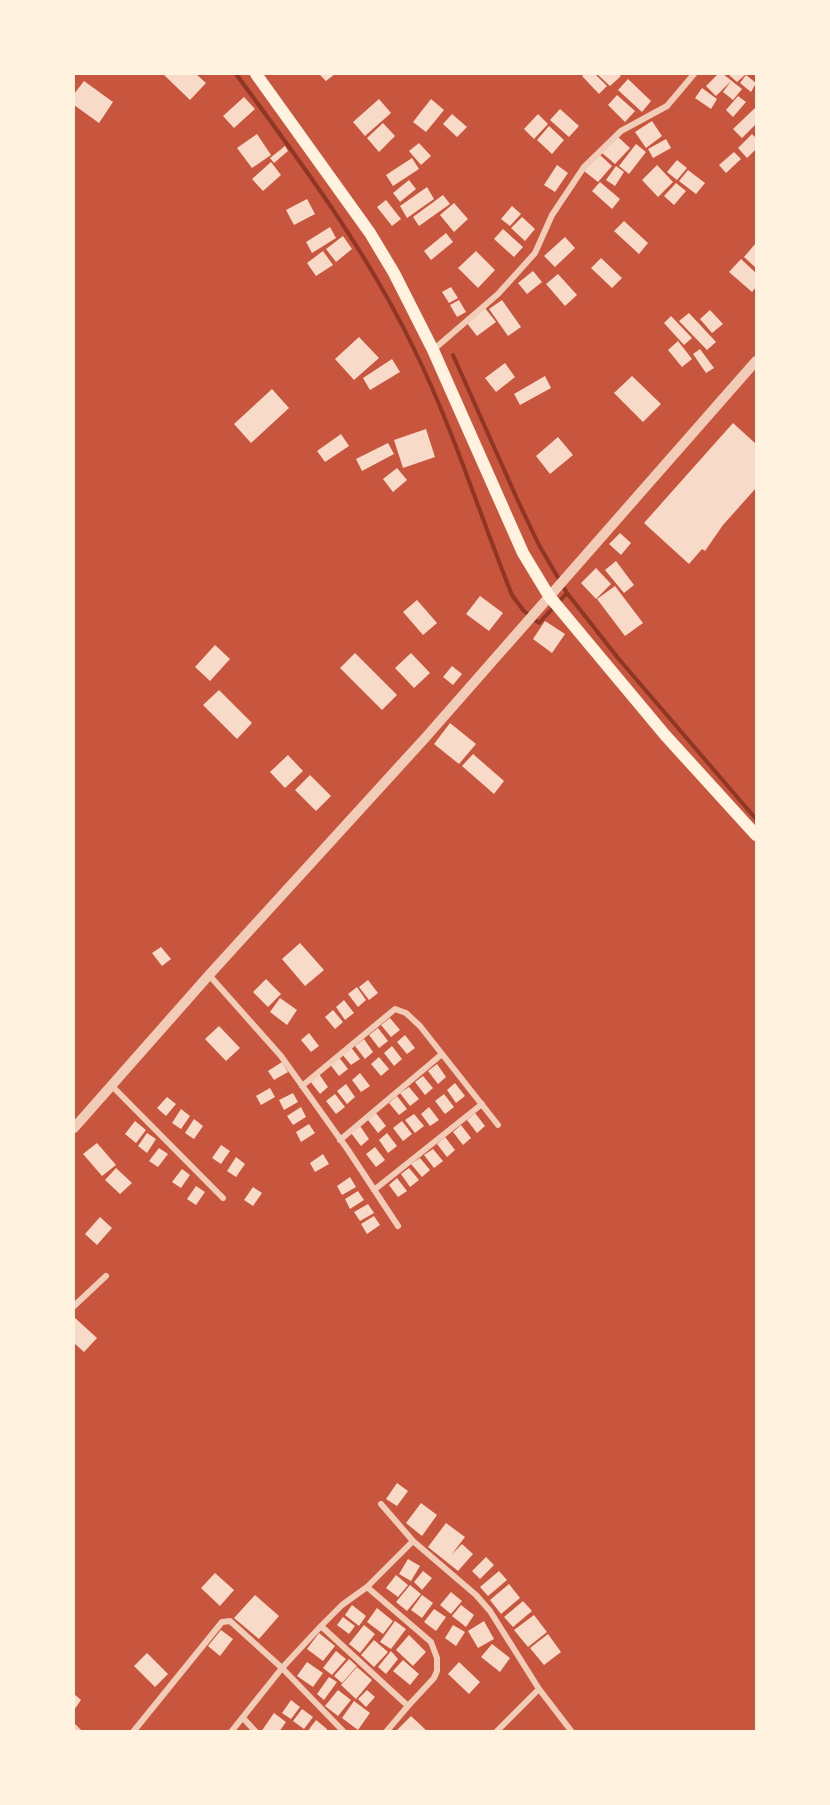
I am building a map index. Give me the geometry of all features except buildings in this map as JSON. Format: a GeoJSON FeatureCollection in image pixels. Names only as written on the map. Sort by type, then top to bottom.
{"type":"FeatureCollection","features":[{"type":"Feature","properties":{"kind":"main road"},"geometry":{"type":"LineString","coordinates":[[256,74],[370,233],[394,273],[433,350],[523,553],[554,603],[665,735],[756,835]]}},
{"type":"Feature","properties":{"kind":"street"},"geometry":{"type":"LineString","coordinates":[[433,350],[498,294],[535,253],[552,214],[584,167],[621,131],[667,106],[694,74]]}},
{"type":"Feature","properties":{"kind":"street"},"geometry":{"type":"LineString","coordinates":[[74,1128],[209,975],[418,746],[535,612],[554,603],[558,585],[756,361]]}},
{"type":"Feature","properties":{"kind":"street"},"geometry":{"type":"LineString","coordinates":[[209,975],[281,1056],[398,1226]]}},
{"type":"Feature","properties":{"kind":"street"},"geometry":{"type":"LineString","coordinates":[[302,1086],[395,1009],[406,1013],[420,1026],[498,1125]]}},
{"type":"Feature","properties":{"kind":"street"},"geometry":{"type":"LineString","coordinates":[[340,1140],[442,1054]]}},
{"type":"Feature","properties":{"kind":"street"},"geometry":{"type":"LineString","coordinates":[[111,1085],[223,1198]]}},
{"type":"Feature","properties":{"kind":"street"},"geometry":{"type":"LineString","coordinates":[[374,1190],[482,1104]]}},
{"type":"Feature","properties":{"kind":"street"},"geometry":{"type":"LineString","coordinates":[[74,1306],[106,1276]]}},
{"type":"Feature","properties":{"kind":"street"},"geometry":{"type":"LineString","coordinates":[[381,1504],[412,1541],[476,1595],[490,1611],[539,1689],[572,1731]]}},
{"type":"Feature","properties":{"kind":"street"},"geometry":{"type":"LineString","coordinates":[[231,1731],[282,1668],[321,1626],[342,1605],[367,1587],[412,1541]]}},
{"type":"Feature","properties":{"kind":"street"},"geometry":{"type":"LineString","coordinates":[[367,1587],[431,1642],[437,1658],[437,1671],[434,1678],[386,1731]]}},
{"type":"Feature","properties":{"kind":"street"},"geometry":{"type":"LineString","coordinates":[[133,1731],[222,1622],[230,1621],[282,1668],[344,1731]]}},
{"type":"Feature","properties":{"kind":"street"},"geometry":{"type":"LineString","coordinates":[[321,1626],[408,1706]]}},
{"type":"Feature","properties":{"kind":"street"},"geometry":{"type":"LineString","coordinates":[[496,1731],[539,1689]]}},
{"type":"Feature","properties":{"kind":"street"},"geometry":{"type":"LineString","coordinates":[[243,1718],[256,1731]]}},
{"type":"Feature","properties":{"kind":"street"},"geometry":{"type":"LineString","coordinates":[[74,1726],[79,1731]]}},
{"type":"Feature","properties":{"kind":"waterway"},"geometry":{"type":"LineString","coordinates":[[236,74],[331,207],[395,313],[441,409],[512,595],[523,610],[539,623],[567,593]]}},
{"type":"Feature","properties":{"kind":"waterway"},"geometry":{"type":"LineString","coordinates":[[453,355],[539,545],[567,593],[618,658],[756,819]]}}]}
